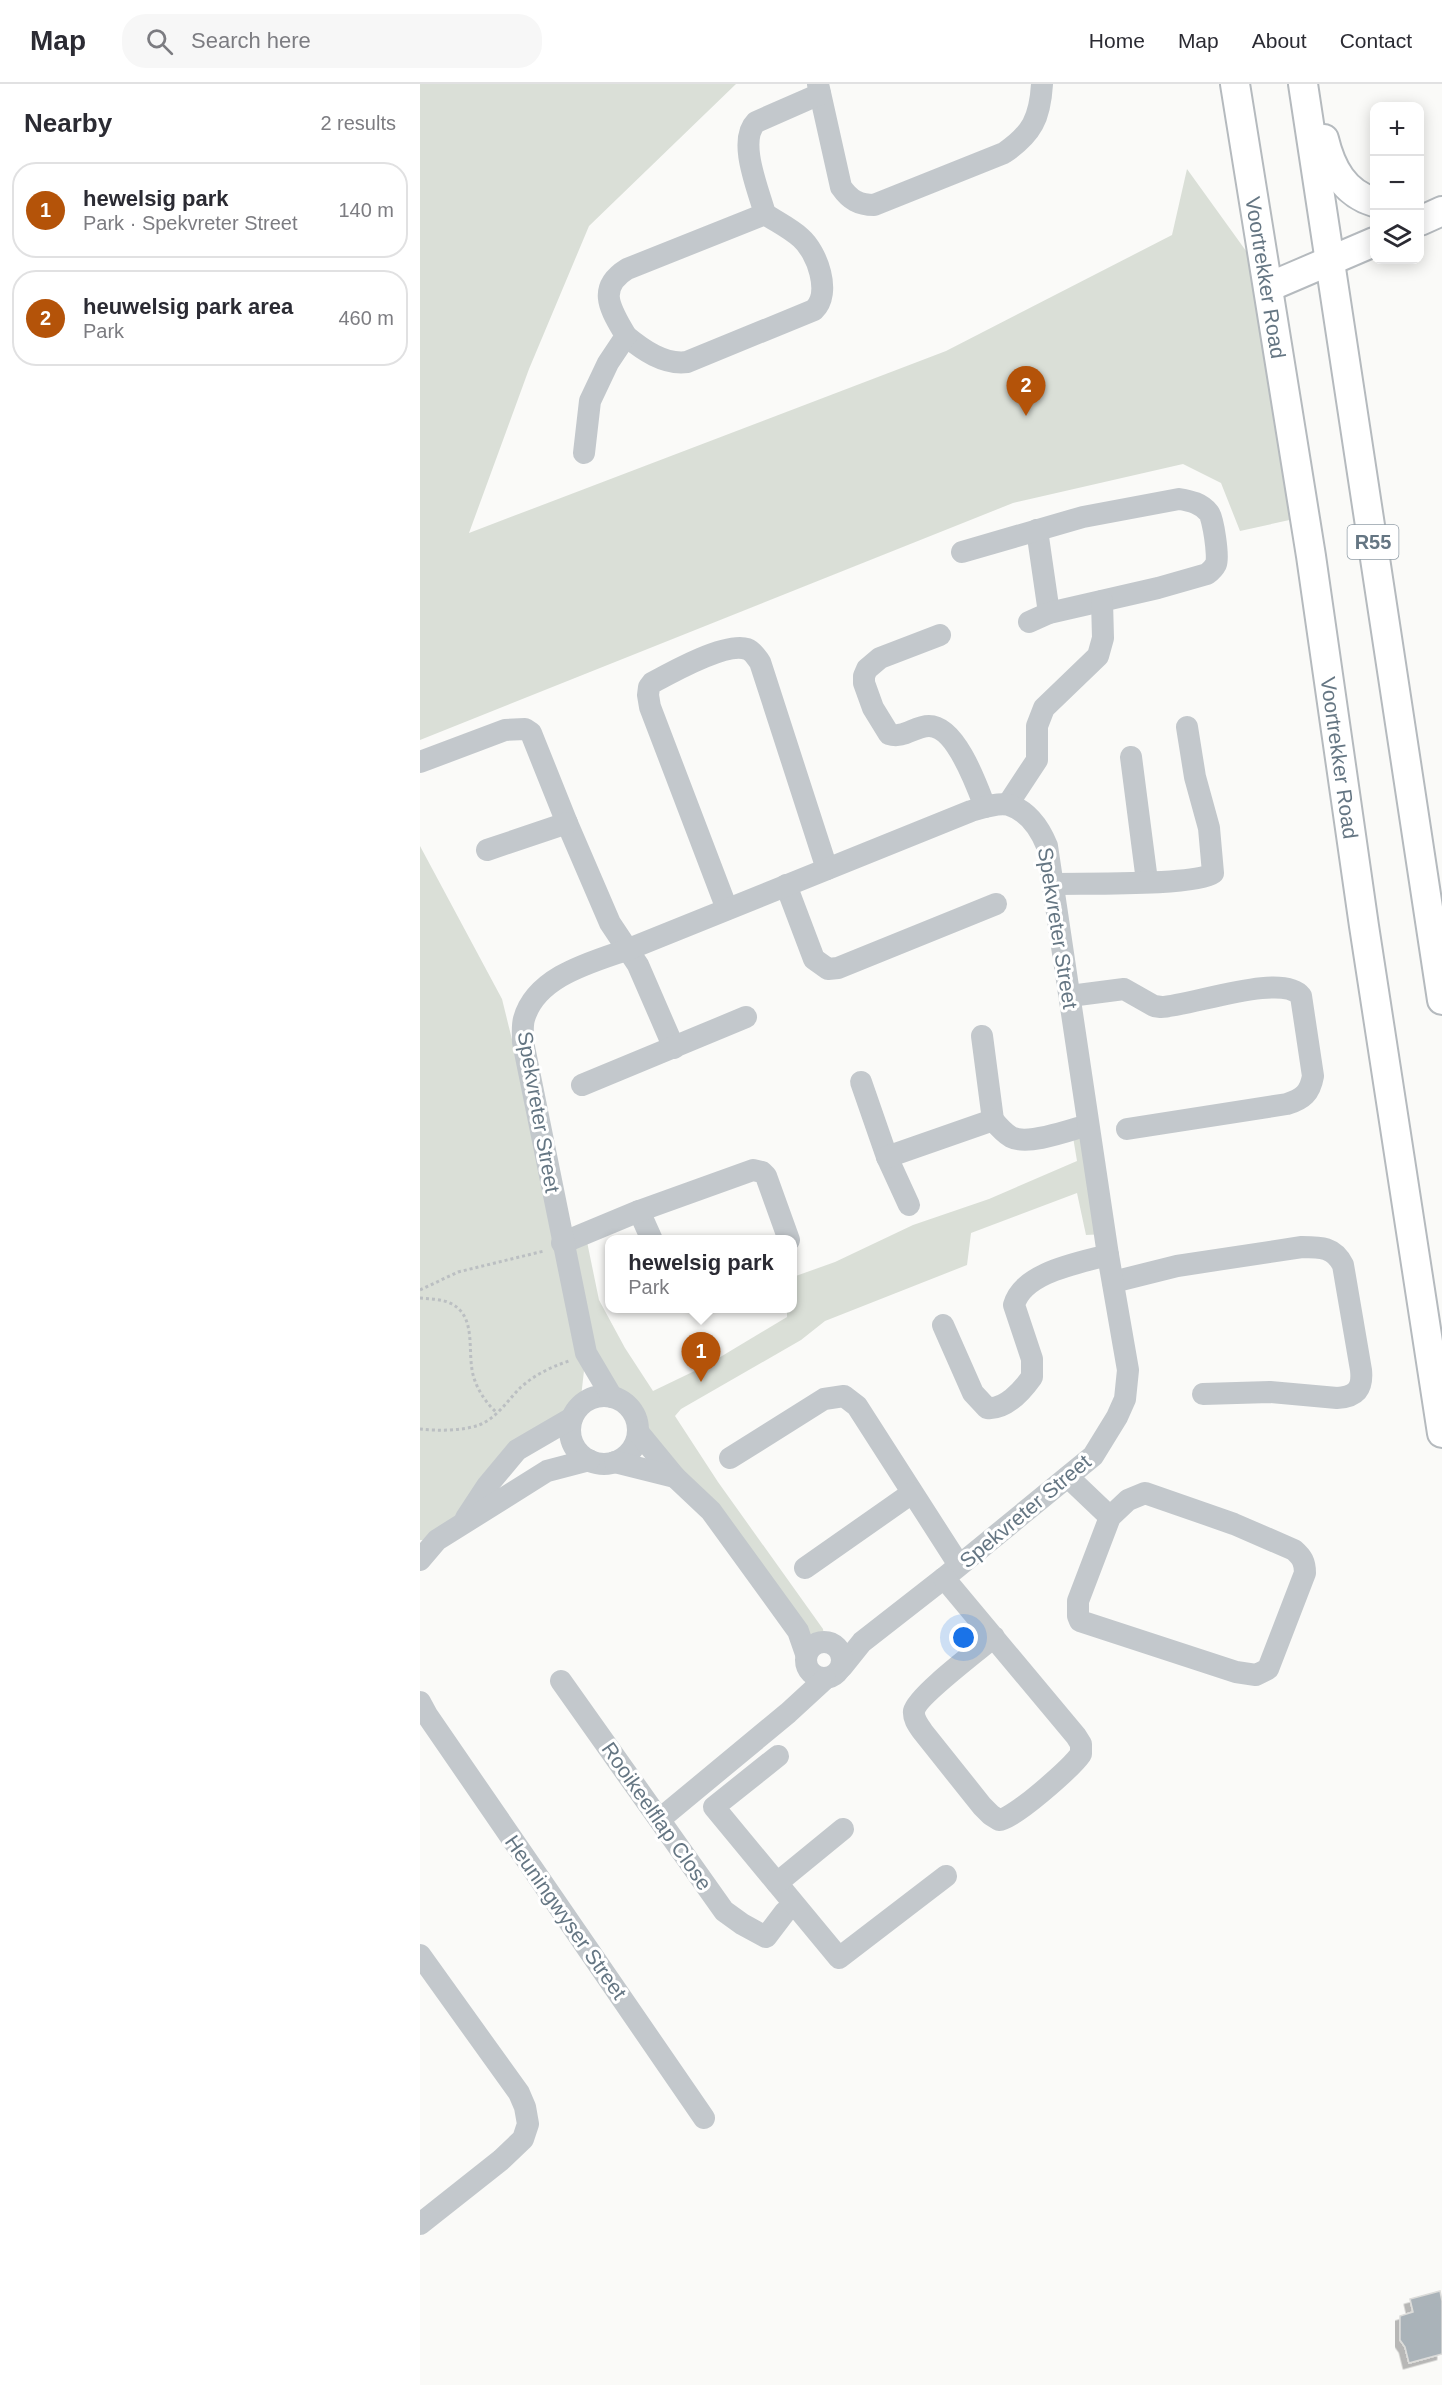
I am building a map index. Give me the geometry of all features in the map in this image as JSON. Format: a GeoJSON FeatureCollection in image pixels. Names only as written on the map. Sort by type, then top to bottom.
{"type":"FeatureCollection","features":[{"type":"Feature","properties":{"kind":"main road","name":"Voortrekker Road"},"geometry":{"type":"LineString","coordinates":[[1235,84],[1269,286],[1442,1433]]}},
{"type":"Feature","properties":{"kind":"main road","name":"R55"},"geometry":{"type":"LineString","coordinates":[[1303,84],[1442,1000]]}},
{"type":"Feature","properties":{"kind":"main road"},"geometry":{"type":"LineString","coordinates":[[1315,84],[1323,136],[1334,169],[1356,194],[1370,200]]}},
{"type":"Feature","properties":{"kind":"main road"},"geometry":{"type":"LineString","coordinates":[[1424,203],[1442,201]]}},
{"type":"Feature","properties":{"kind":"main road"},"geometry":{"type":"LineString","coordinates":[[1424,219],[1442,211]]}},
{"type":"Feature","properties":{"kind":"main road"},"geometry":{"type":"LineString","coordinates":[[1269,286],[1370,244]]}},
{"type":"Feature","properties":{"kind":"street"},"geometry":{"type":"LineString","coordinates":[[765,214],[627,269],[618,275],[609,290],[609,299],[626,336],[640,348],[659,357],[670,361],[687,362],[814,310],[823,298],[823,285],[812,254],[799,236],[765,214],[747,147],[750,128],[756,122],[819,89],[841,188],[849,198],[856,202],[874,205],[1004,153],[1018,144],[1037,117],[1042,84]]}},
{"type":"Feature","properties":{"kind":"street"},"geometry":{"type":"LineString","coordinates":[[584,453],[590,401],[608,363],[626,336]]}},
{"type":"Feature","properties":{"kind":"street"},"geometry":{"type":"LineString","coordinates":[[962,552],[1037,530],[1117,509],[1179,499],[1193,501],[1211,515],[1218,558],[1213,569],[1207,574],[1039,617],[1037,530]]}},
{"type":"Feature","properties":{"kind":"street"},"geometry":{"type":"LineString","coordinates":[[1008,804],[1037,760],[1036,726],[1044,708],[1098,656],[1103,638],[1102,601]]}},
{"type":"Feature","properties":{"kind":"street"},"geometry":{"type":"LineString","coordinates":[[940,635],[872,663],[864,676],[864,683],[873,708],[889,734],[901,736],[925,727],[933,727],[953,741],[975,781],[985,807]]}},
{"type":"Feature","properties":{"kind":"street"},"geometry":{"type":"LineString","coordinates":[[727,909],[658,730],[648,695],[652,682],[716,653],[738,648],[747,649],[753,652],[760,662],[827,868]]}},
{"type":"Feature","properties":{"kind":"street"},"geometry":{"type":"LineString","coordinates":[[1053,884],[1179,882],[1208,876],[1214,870],[1207,817],[1195,777],[1187,727]]}},
{"type":"Feature","properties":{"kind":"street"},"geometry":{"type":"LineString","coordinates":[[420,762],[505,730],[525,729],[535,739],[567,823],[610,923],[629,949],[674,1048]]}},
{"type":"Feature","properties":{"kind":"street"},"geometry":{"type":"LineString","coordinates":[[1131,757],[1148,881]]}},
{"type":"Feature","properties":{"kind":"street","name":"Spekvreter Street"},"geometry":{"type":"LineString","coordinates":[[612,1397],[586,1353],[563,1245],[523,1042],[523,1021],[533,1000],[550,984],[586,964],[985,807],[1008,804],[1025,814],[1038,827],[1047,846],[1108,1255],[1128,1370],[1125,1399],[1101,1445],[1068,1477],[862,1642],[823,1660],[804,1698],[660,1819]]}},
{"type":"Feature","properties":{"kind":"street"},"geometry":{"type":"LineString","coordinates":[[487,850],[567,823]]}},
{"type":"Feature","properties":{"kind":"street"},"geometry":{"type":"LineString","coordinates":[[786,885],[814,959],[828,969],[838,968],[996,904]]}},
{"type":"Feature","properties":{"kind":"street"},"geometry":{"type":"LineString","coordinates":[[1070,996],[1124,988],[1154,1006],[1161,1007],[1251,989],[1284,986],[1294,989],[1301,996],[1313,1076],[1311,1086],[1303,1098],[1287,1104],[1127,1129]]}},
{"type":"Feature","properties":{"kind":"street"},"geometry":{"type":"LineString","coordinates":[[582,1085],[746,1017]]}},
{"type":"Feature","properties":{"kind":"street"},"geometry":{"type":"LineString","coordinates":[[982,1036],[993,1120],[1010,1137],[1040,1138],[1088,1125]]}},
{"type":"Feature","properties":{"kind":"street"},"geometry":{"type":"LineString","coordinates":[[861,1082],[887,1157],[909,1205]]}},
{"type":"Feature","properties":{"kind":"street"},"geometry":{"type":"LineString","coordinates":[[887,1157],[993,1120]]}},
{"type":"Feature","properties":{"kind":"street"},"geometry":{"type":"LineString","coordinates":[[563,1245],[639,1211],[739,1173],[758,1170],[766,1176],[788,1235]]}},
{"type":"Feature","properties":{"kind":"street"},"geometry":{"type":"LineString","coordinates":[[639,1211],[650,1235]]}},
{"type":"Feature","properties":{"kind":"street"},"geometry":{"type":"LineString","coordinates":[[1113,1282],[1177,1266],[1302,1247],[1323,1247],[1338,1257],[1342,1265],[1361,1370],[1362,1382],[1356,1394],[1348,1398],[1337,1398],[1270,1392],[1203,1394]]}},
{"type":"Feature","properties":{"kind":"street"},"geometry":{"type":"LineString","coordinates":[[943,1325],[973,1393],[987,1408],[997,1408],[1032,1377],[1032,1359],[1014,1305],[1019,1292],[1028,1283],[1042,1276],[1108,1255]]}},
{"type":"Feature","properties":{"kind":"street","name":"Spekvreter Street"},"geometry":{"type":"LineString","coordinates":[[574,1416],[586,1353]]}},
{"type":"Feature","properties":{"kind":"street"},"geometry":{"type":"LineString","coordinates":[[730,1458],[824,1399],[844,1396],[857,1406],[912,1493],[952,1572],[994,1637],[1076,1736],[1082,1749],[1077,1760],[1013,1816],[999,1820],[982,1806],[923,1732],[916,1722],[914,1711],[922,1698],[994,1637]]}},
{"type":"Feature","properties":{"kind":"street"},"geometry":{"type":"LineString","coordinates":[[463,1522],[487,1486],[518,1450],[574,1416],[597,1397],[612,1397],[624,1402],[632,1410],[638,1423],[638,1432],[631,1450],[615,1462]]}},
{"type":"Feature","properties":{"kind":"street"},"geometry":{"type":"LineString","coordinates":[[574,1416],[570,1428],[573,1443],[579,1453],[589,1460],[602,1463],[615,1462],[675,1477]]}},
{"type":"Feature","properties":{"kind":"street"},"geometry":{"type":"LineString","coordinates":[[547,1471],[574,1416]]}},
{"type":"Feature","properties":{"kind":"street"},"geometry":{"type":"LineString","coordinates":[[638,1432],[675,1477],[711,1511],[798,1631],[823,1660]]}},
{"type":"Feature","properties":{"kind":"street"},"geometry":{"type":"LineString","coordinates":[[420,1560],[428,1542],[547,1471],[589,1460]]}},
{"type":"Feature","properties":{"kind":"street"},"geometry":{"type":"LineString","coordinates":[[1068,1477],[1110,1517]]}},
{"type":"Feature","properties":{"kind":"street"},"geometry":{"type":"LineString","coordinates":[[805,1568],[912,1493]]}},
{"type":"Feature","properties":{"kind":"street"},"geometry":{"type":"LineString","coordinates":[[1136,1495],[1153,1495],[1234,1524],[1294,1550],[1305,1564],[1305,1573],[1268,1669],[1251,1676],[1080,1621],[1077,1610],[1078,1601],[1110,1517],[1119,1507],[1136,1495]]}},
{"type":"Feature","properties":{"kind":"street","name":"Rooikeelflap Close"},"geometry":{"type":"LineString","coordinates":[[561,1681],[660,1819],[716,1903],[733,1919],[766,1937],[785,1912],[794,1906]]}},
{"type":"Feature","properties":{"kind":"street","name":"Heuningwyser Street"},"geometry":{"type":"LineString","coordinates":[[422,1708],[704,2118]]}},
{"type":"Feature","properties":{"kind":"street"},"geometry":{"type":"LineString","coordinates":[[778,1756],[714,1808],[839,1958],[946,1876]]}},
{"type":"Feature","properties":{"kind":"street"},"geometry":{"type":"LineString","coordinates":[[777,1883],[843,1829]]}},
{"type":"Feature","properties":{"kind":"street"},"geometry":{"type":"LineString","coordinates":[[420,1955],[519,2093],[525,2107],[528,2124],[523,2139],[501,2160],[420,2224]]}},
{"type":"Feature","properties":{"kind":"path"},"geometry":{"type":"LineString","coordinates":[[420,1290],[458,1272],[563,1245]]}},
{"type":"Feature","properties":{"kind":"path"},"geometry":{"type":"LineString","coordinates":[[420,1298],[443,1301],[463,1313],[468,1323],[469,1356],[474,1380],[487,1404],[497,1413]]}},
{"type":"Feature","properties":{"kind":"path"},"geometry":{"type":"LineString","coordinates":[[420,1429],[438,1431],[478,1425],[497,1413],[522,1386],[537,1375],[549,1368],[575,1360],[586,1353]]}},
{"type":"Feature","properties":{"kind":"shaded area"},"geometry":{"type":"Polygon","coordinates":[[[420,84],[736,84],[589,226],[529,369],[469,533],[946,351],[1172,235],[1187,169],[1254,262],[1294,519],[1240,531],[1221,483],[1183,464],[1013,503],[420,740],[420,84]]]}},
{"type":"Feature","properties":{"kind":"shaded area"},"geometry":{"type":"Polygon","coordinates":[[[420,846],[502,999],[562,1242],[585,1232],[599,1300],[625,1348],[653,1391],[707,1365],[787,1317],[787,1313],[797,1313],[797,1276],[835,1262],[913,1225],[989,1199],[1077,1161],[1073,1137],[1090,1137],[1105,1234],[1086,1235],[1077,1193],[971,1233],[967,1265],[825,1321],[801,1340],[681,1409],[675,1416],[718,1482],[823,1629],[825,1642],[798,1631],[637,1423],[632,1410],[612,1397],[586,1353],[580,1406],[437,1540],[420,1540],[420,846]]]}},
{"type":"Feature","properties":{"kind":"building"},"geometry":{"type":"Polygon","coordinates":[[[1440,2291],[1442,2354],[1409,2363],[1405,2347],[1400,2340],[1400,2316],[1413,2312],[1410,2299],[1440,2291]]]}},
{"type":"Feature","properties":{"kind":"place","name":"heuwelsig park area"},"geometry":{"type":"Point","coordinates":[1026,416]}},
{"type":"Feature","properties":{"kind":"place","name":"hewelsig park"},"geometry":{"type":"Point","coordinates":[701,1382]}}]}
